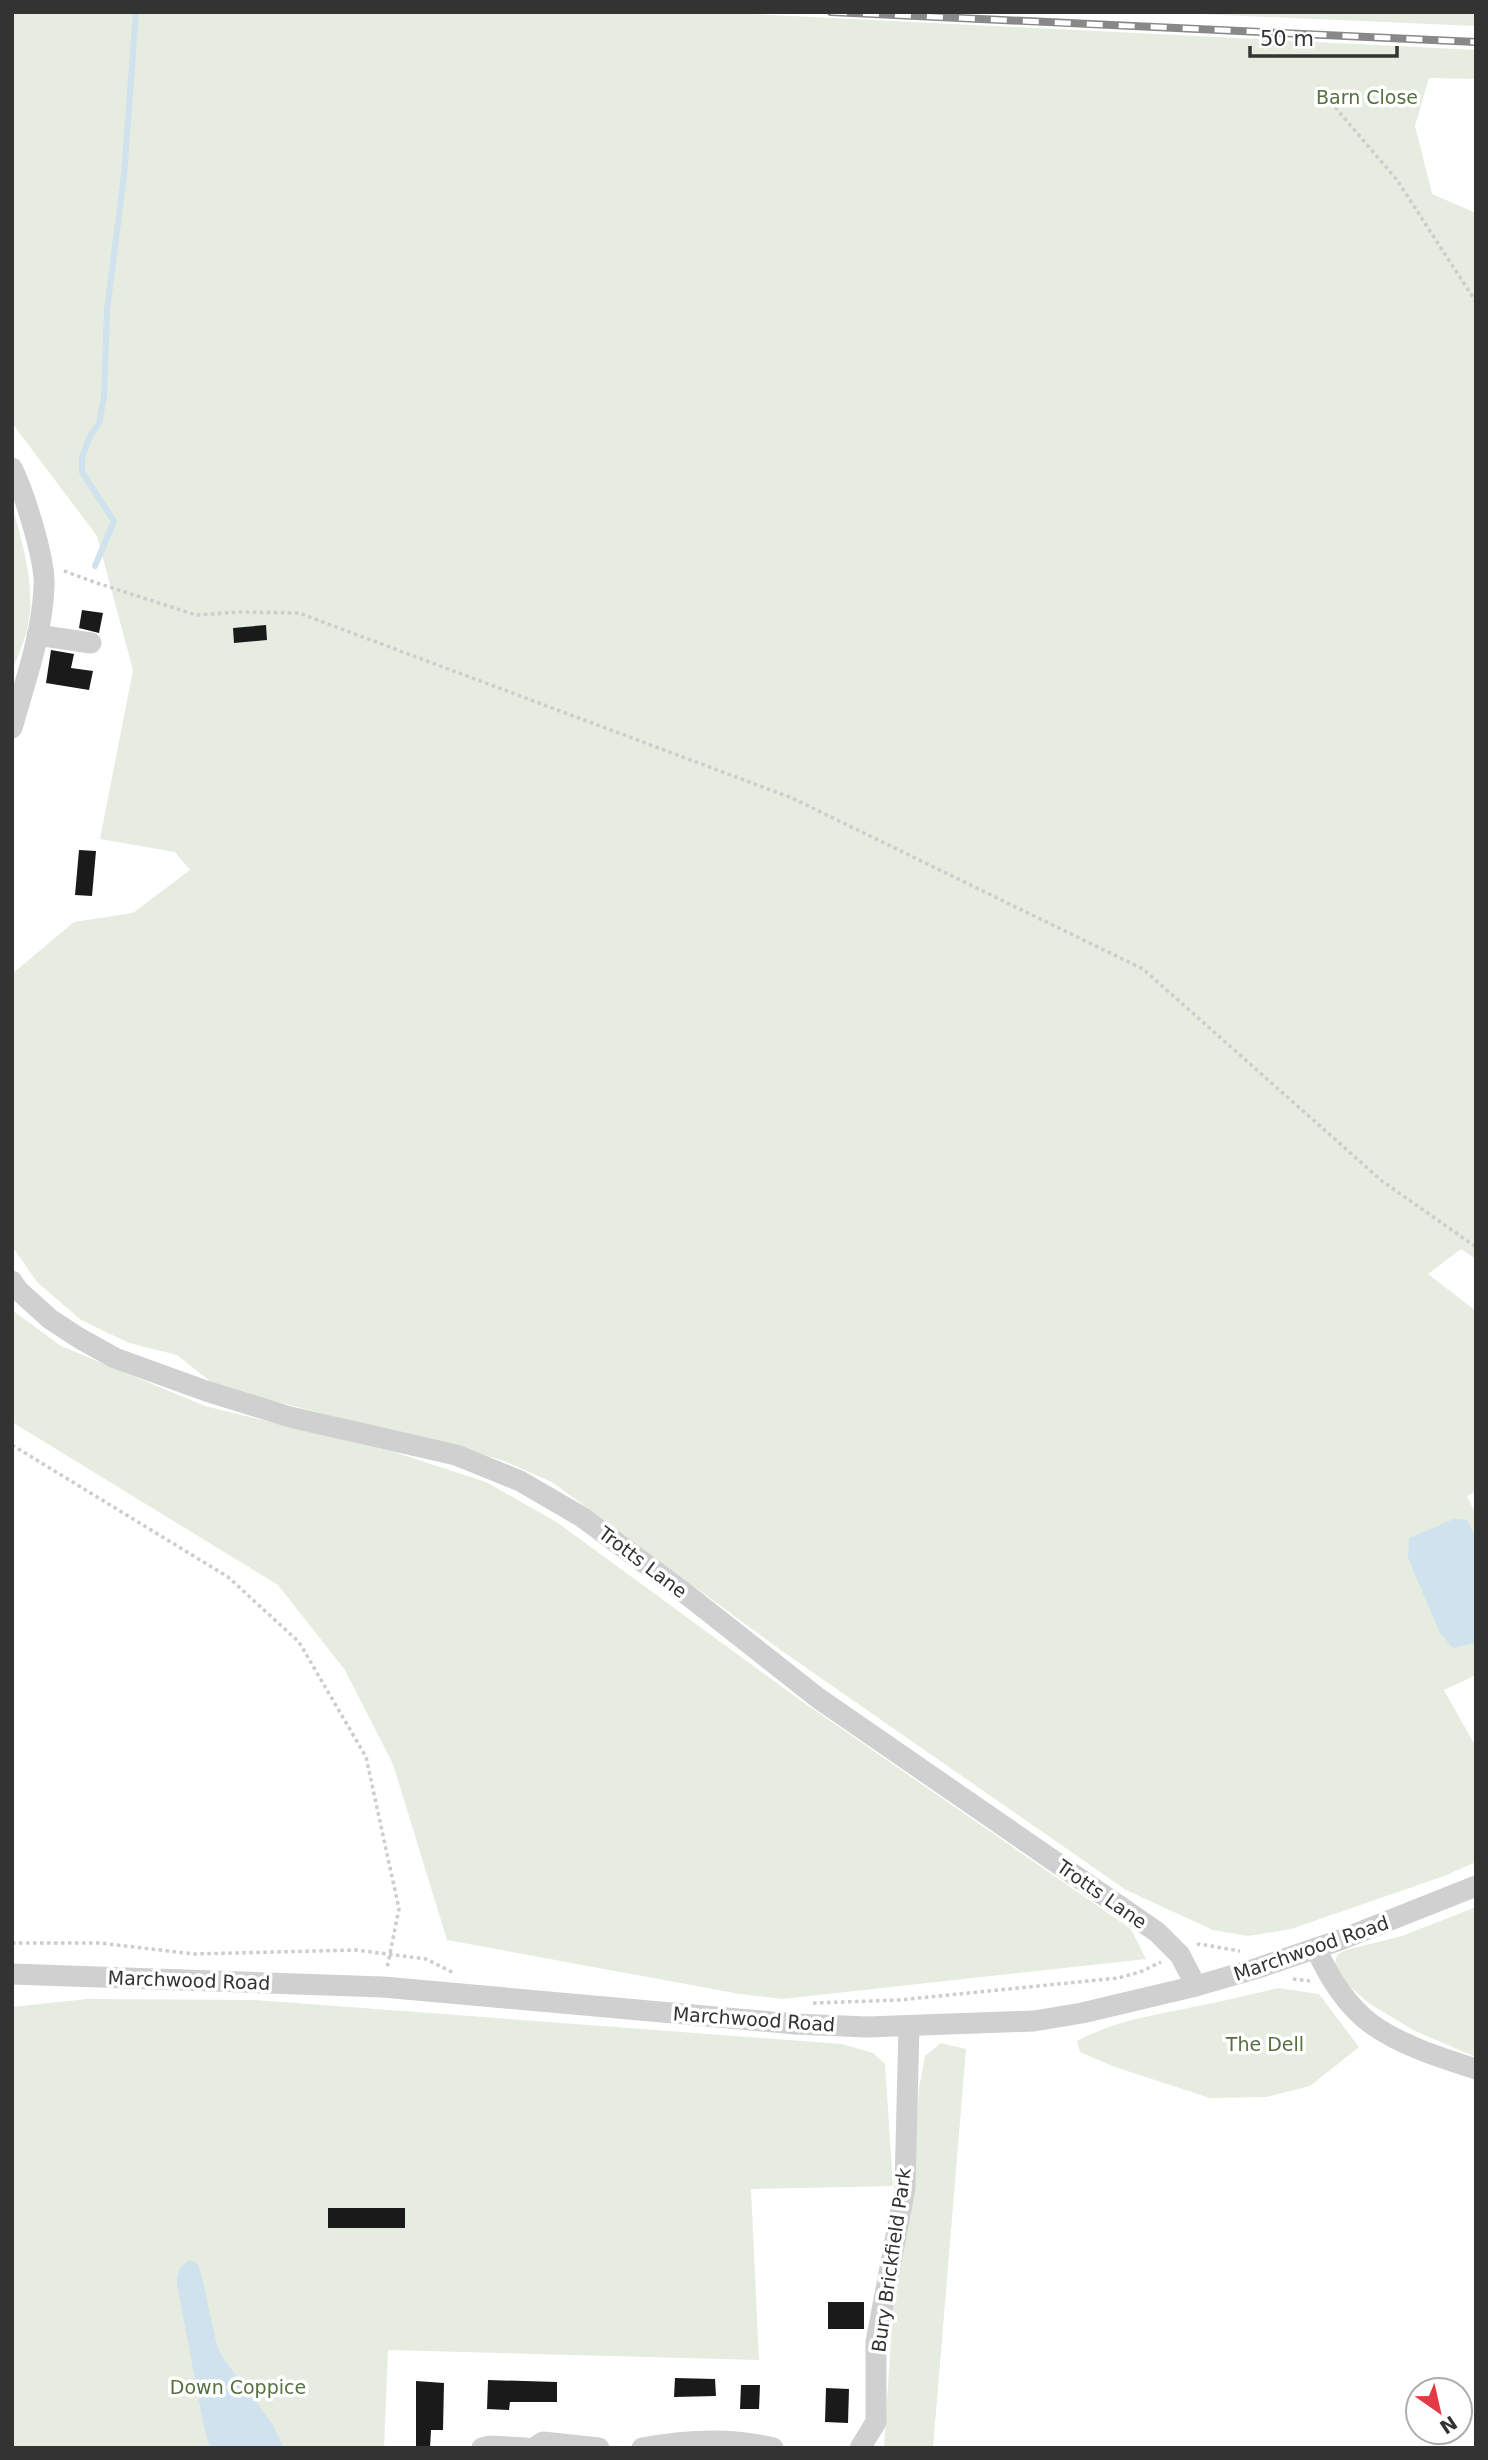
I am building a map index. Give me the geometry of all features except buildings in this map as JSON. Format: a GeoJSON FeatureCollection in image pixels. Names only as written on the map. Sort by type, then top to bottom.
{"type":"FeatureCollection","features":[{"type":"Feature","properties":{"kind":"street"},"geometry":{"type":"LineString","coordinates":[[12,468],[20,484],[45,584],[37,635],[12,728]]}},
{"type":"Feature","properties":{"kind":"street"},"geometry":{"type":"LineString","coordinates":[[37,635],[91,643]]}},
{"type":"Feature","properties":{"kind":"street","name":"Trotts Lane"},"geometry":{"type":"LineString","coordinates":[[12,1281],[18,1290],[50,1319],[115,1357],[206,1391],[290,1417],[456,1455],[520,1481],[582,1517],[681,1590],[818,1698],[1157,1932],[1180,1955],[1196,1986]]}},
{"type":"Feature","properties":{"kind":"street","name":"Marchwood Road"},"geometry":{"type":"LineString","coordinates":[[12,1974],[383,1987],[795,2024],[909,2026],[1034,2021],[1082,2013],[1196,1986],[1316,1949],[1476,1886]]}},
{"type":"Feature","properties":{"kind":"street"},"geometry":{"type":"LineString","coordinates":[[1316,1949],[1336,1987],[1370,2024],[1407,2043],[1476,2069]]}},
{"type":"Feature","properties":{"kind":"street","name":"Bury Brickfield Park"},"geometry":{"type":"LineString","coordinates":[[860,2448],[876,2422],[876,2342],[905,2188],[909,2026]]}},
{"type":"Feature","properties":{"kind":"street"},"geometry":{"type":"LineString","coordinates":[[642,2448],[683,2441],[757,2444],[773,2448]]}},
{"type":"Feature","properties":{"kind":"street"},"geometry":{"type":"LineString","coordinates":[[534,2448],[542,2442],[599,2448]]}},
{"type":"Feature","properties":{"kind":"street"},"geometry":{"type":"LineString","coordinates":[[482,2448],[526,2448]]}},
{"type":"Feature","properties":{"kind":"path"},"geometry":{"type":"LineString","coordinates":[[1317,86],[1397,180],[1476,302]]}},
{"type":"Feature","properties":{"kind":"path"},"geometry":{"type":"LineString","coordinates":[[40,561],[97,583],[196,615],[240,612],[299,613],[792,798],[1143,969],[1382,1181],[1476,1247]]}},
{"type":"Feature","properties":{"kind":"path"},"geometry":{"type":"LineString","coordinates":[[12,1446],[228,1577],[299,1642],[366,1757],[399,1909],[383,1987]]}},
{"type":"Feature","properties":{"kind":"path"},"geometry":{"type":"LineString","coordinates":[[12,1943],[100,1943],[194,1954],[356,1950],[426,1959],[460,1975]]}},
{"type":"Feature","properties":{"kind":"path"},"geometry":{"type":"LineString","coordinates":[[810,2003],[911,1999],[1118,1978],[1140,1972],[1199,1944],[1247,1952]]}},
{"type":"Feature","properties":{"kind":"green space","name":"Barn Close"},"geometry":{"type":"Polygon","coordinates":[[[12,12],[714,12],[1476,50],[1476,79],[1429,78],[1415,126],[1432,194],[1476,213],[1476,1259],[1461,1249],[1428,1274],[1476,1311],[1476,1491],[1467,1496],[1476,1515],[1476,1675],[1444,1690],[1476,1747],[1476,1862],[1444,1876],[1291,1929],[1248,1936],[1213,1930],[1126,1890],[782,1651],[552,1482],[502,1460],[216,1386],[177,1355],[129,1343],[81,1320],[37,1282],[14,1249],[12,1240],[12,974],[74,922],[133,913],[190,870],[175,852],[100,839],[133,670],[97,536],[12,423],[12,12]]]}},
{"type":"Feature","properties":{"kind":"green space"},"geometry":{"type":"Polygon","coordinates":[[[1153,12],[1476,12],[1476,26],[1153,12]]]}},
{"type":"Feature","properties":{"kind":"green space"},"geometry":{"type":"Polygon","coordinates":[[[12,505],[27,564],[30,610],[27,631],[12,672],[12,505]]]}},
{"type":"Feature","properties":{"kind":"green space"},"geometry":{"type":"Polygon","coordinates":[[[12,1310],[61,1346],[205,1406],[394,1452],[486,1482],[558,1523],[800,1700],[1131,1929],[1146,1959],[782,1999],[740,1994],[447,1940],[393,1764],[345,1670],[278,1585],[12,1422],[12,1310]]]}},
{"type":"Feature","properties":{"kind":"green space"},"geometry":{"type":"Polygon","coordinates":[[[1476,1907],[1476,2057],[1415,2031],[1370,2004],[1333,1972],[1337,1955],[1346,1950],[1402,1936],[1476,1907]]]}},
{"type":"Feature","properties":{"kind":"green space","name":"The Dell"},"geometry":{"type":"Polygon","coordinates":[[[1278,1988],[1319,1994],[1359,2047],[1310,2086],[1266,2097],[1210,2098],[1115,2067],[1080,2052],[1077,2041],[1138,2018],[1278,1988]]]}},
{"type":"Feature","properties":{"kind":"green space","name":"Down Coppice"},"geometry":{"type":"Polygon","coordinates":[[[87,1999],[255,2000],[842,2044],[873,2053],[885,2064],[893,2186],[751,2189],[759,2360],[388,2350],[384,2448],[12,2448],[12,2007],[87,1999]]]}},
{"type":"Feature","properties":{"kind":"green space"},"geometry":{"type":"Polygon","coordinates":[[[941,2043],[966,2049],[933,2448],[884,2448],[893,2305],[911,2202],[919,2088],[925,2056],[941,2043]]]}},
{"type":"Feature","properties":{"kind":"water"},"geometry":{"type":"Polygon","coordinates":[[[1454,1519],[1467,1520],[1476,1538],[1476,1643],[1453,1648],[1440,1633],[1408,1558],[1409,1538],[1454,1519]]]}},
{"type":"Feature","properties":{"kind":"water"},"geometry":{"type":"Polygon","coordinates":[[[190,2260],[197,2263],[201,2273],[217,2346],[223,2358],[273,2425],[284,2448],[210,2448],[177,2284],[179,2270],[190,2260]]]}},
{"type":"Feature","properties":{"kind":"waterway"},"geometry":{"type":"LineString","coordinates":[[95,566],[114,521],[82,472],[82,458],[89,438],[99,423],[104,397],[107,310],[124,175],[136,12]]}},
{"type":"Feature","properties":{"kind":"railway"},"geometry":{"type":"LineString","coordinates":[[831,12],[1476,42]]}}]}
